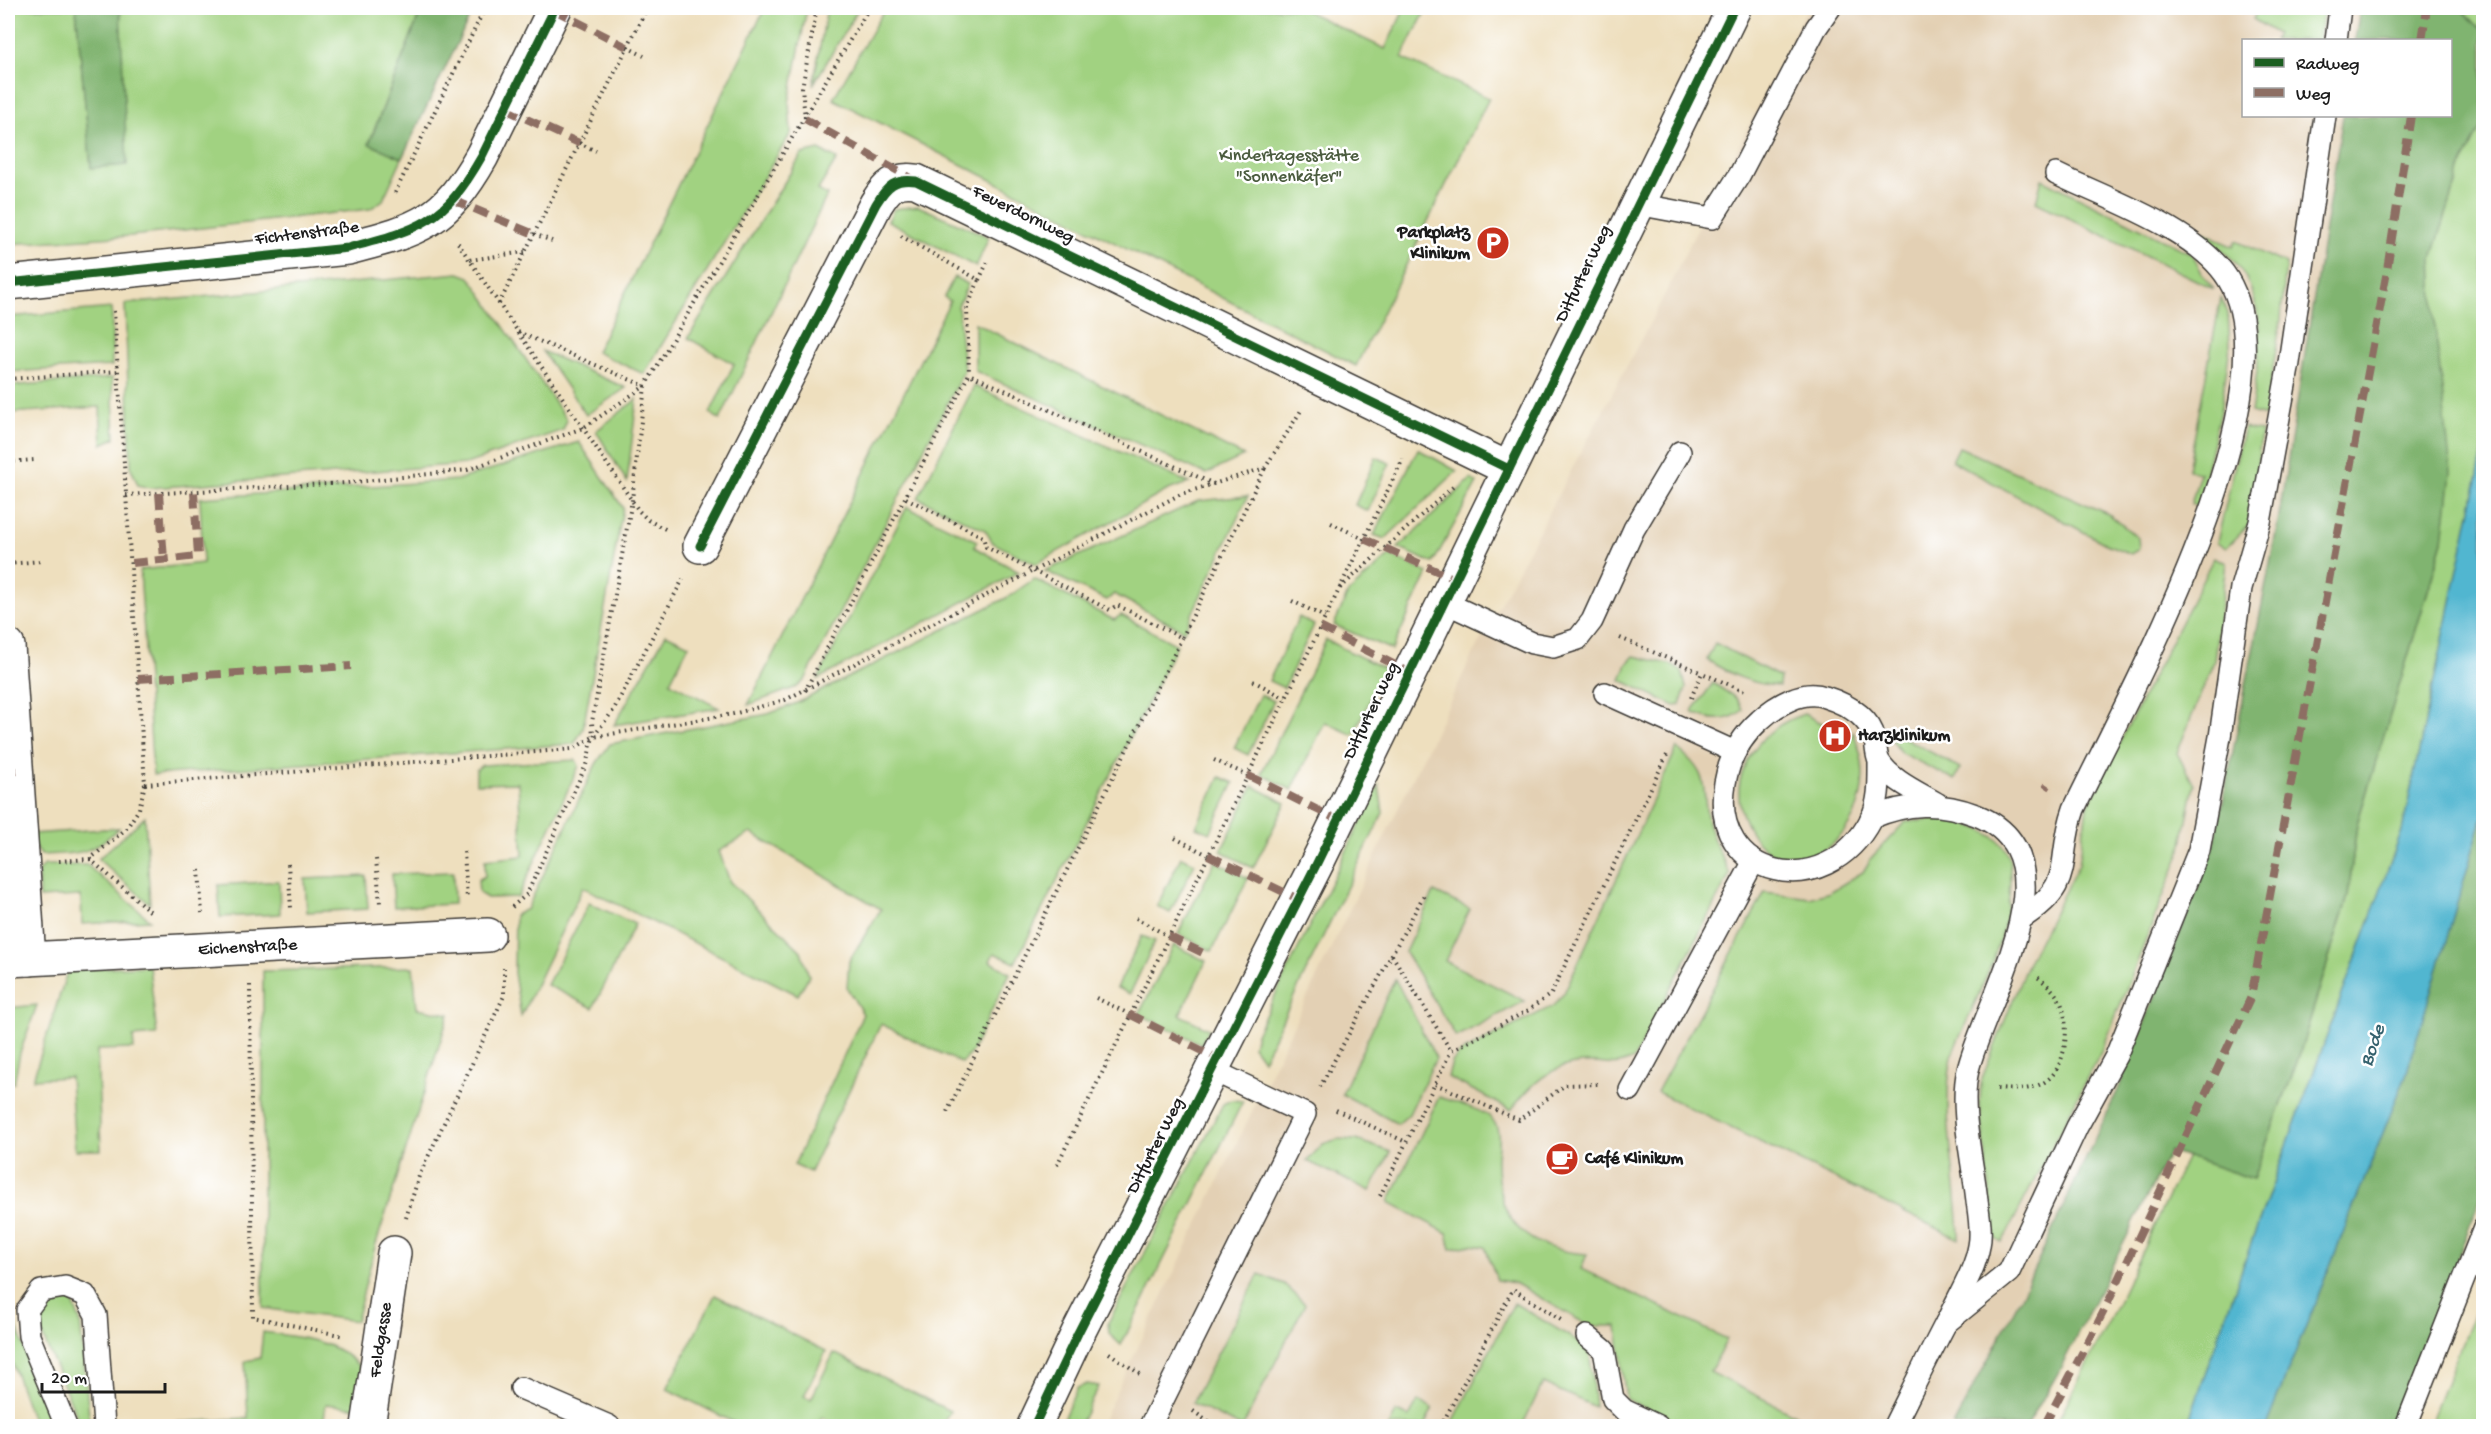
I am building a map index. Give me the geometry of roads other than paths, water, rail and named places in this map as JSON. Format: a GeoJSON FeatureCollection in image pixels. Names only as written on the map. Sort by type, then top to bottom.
{"type":"FeatureCollection","features":[{"type":"Feature","properties":{"kind":"street","name":"Fichtenstraße"},"geometry":{"type":"LineString","coordinates":[[8,283],[348,248],[401,234],[439,215],[469,178],[555,8]]}},
{"type":"Feature","properties":{"kind":"street","name":"Ditfurter Weg"},"geometry":{"type":"LineString","coordinates":[[1034,1426],[1078,1333],[1214,1071],[1444,602],[1497,463],[1637,204],[1734,8]]}},
{"type":"Feature","properties":{"kind":"street","name":"Feuerdornweg"},"geometry":{"type":"LineString","coordinates":[[700,546],[883,192],[892,183],[905,179],[916,181],[1497,463]]}},
{"type":"Feature","properties":{"kind":"street"},"geometry":{"type":"LineString","coordinates":[[8,646],[22,862],[18,960]]}},
{"type":"Feature","properties":{"kind":"street","name":"Eichenstraße"},"geometry":{"type":"LineString","coordinates":[[18,960],[496,934]]}},
{"type":"Feature","properties":{"kind":"street","name":"Feldgasse"},"geometry":{"type":"LineString","coordinates":[[368,1426],[394,1253]]}},
{"type":"Feature","properties":{"kind":"lane"},"geometry":{"type":"LineString","coordinates":[[1637,204],[1712,218],[1740,174],[1816,28],[1830,8]]}},
{"type":"Feature","properties":{"kind":"lane"},"geometry":{"type":"LineString","coordinates":[[2336,39],[2340,8]]}},
{"type":"Feature","properties":{"kind":"lane"},"geometry":{"type":"LineString","coordinates":[[1946,1323],[2009,1272],[2078,1127],[2116,1056],[2199,850],[2220,737],[2241,588],[2260,522],[2289,363],[2325,117]]}},
{"type":"Feature","properties":{"kind":"lane"},"geometry":{"type":"LineString","coordinates":[[2022,918],[2042,906],[2060,882],[2067,833],[2074,809],[2192,563],[2211,511],[2233,429],[2240,398],[2245,353],[2240,306],[2228,278],[2207,254],[2183,236],[2056,174]]}},
{"type":"Feature","properties":{"kind":"lane"},"geometry":{"type":"LineString","coordinates":[[1444,602],[1532,643],[1560,646],[1578,639],[1592,621],[1634,529],[1680,452]]}},
{"type":"Feature","properties":{"kind":"lane"},"geometry":{"type":"LineString","coordinates":[[1605,693],[1735,752]]}},
{"type":"Feature","properties":{"kind":"lane"},"geometry":{"type":"LineString","coordinates":[[1811,694],[1825,697],[1854,711],[1870,723],[1879,761],[1878,790],[1871,818],[1842,854],[1818,869],[1804,872],[1778,870],[1755,861],[1736,842],[1724,811],[1726,778],[1735,752],[1752,728],[1775,709],[1811,694]]}},
{"type":"Feature","properties":{"kind":"lane"},"geometry":{"type":"LineString","coordinates":[[1879,761],[1910,787],[1941,805],[1980,817],[1997,826],[2011,841],[2024,870],[2022,918],[1968,1071],[1966,1108],[1979,1220],[1979,1246],[1946,1323],[1894,1426]]}},
{"type":"Feature","properties":{"kind":"lane"},"geometry":{"type":"LineString","coordinates":[[1871,818],[1908,805],[1941,805]]}},
{"type":"Feature","properties":{"kind":"lane"},"geometry":{"type":"LineString","coordinates":[[1630,1090],[1755,861]]}},
{"type":"Feature","properties":{"kind":"lane"},"geometry":{"type":"LineString","coordinates":[[1150,1426],[1309,1107],[1214,1071]]}},
{"type":"Feature","properties":{"kind":"lane"},"geometry":{"type":"LineString","coordinates":[[2406,1426],[2484,1228]]}},
{"type":"Feature","properties":{"kind":"lane"},"geometry":{"type":"LineString","coordinates":[[66,1426],[29,1336],[27,1311],[41,1291],[65,1287],[85,1295],[96,1315],[104,1426]]}},
{"type":"Feature","properties":{"kind":"lane"},"geometry":{"type":"LineString","coordinates":[[1587,1336],[1604,1350],[1610,1391],[1618,1406],[1659,1426]]}},
{"type":"Feature","properties":{"kind":"lane"},"geometry":{"type":"LineString","coordinates":[[521,1388],[609,1426]]}},
{"type":"Feature","properties":{"kind":"water","name":"Bode"},"geometry":{"type":"Polygon","coordinates":[[[2483,452],[2483,816],[2406,1075],[2266,1426],[2187,1426],[2253,1238],[2402,831],[2483,452]]]}},
{"type":"Feature","properties":{"kind":"place","name":"Parkplatz Klinikum"},"geometry":{"type":"Point","coordinates":[1493,243]}},
{"type":"Feature","properties":{"kind":"place","name":"Harzklinikum"},"geometry":{"type":"Point","coordinates":[1835,736]}},
{"type":"Feature","properties":{"kind":"place","name":"Café Klinikum"},"geometry":{"type":"Point","coordinates":[1562,1159]}},
{"type":"Feature","properties":{"kind":"park label","name":"Kindertagesstätte \"Sonnenkäfer\""},"geometry":{"type":"Point","coordinates":[1289,166]}}]}
